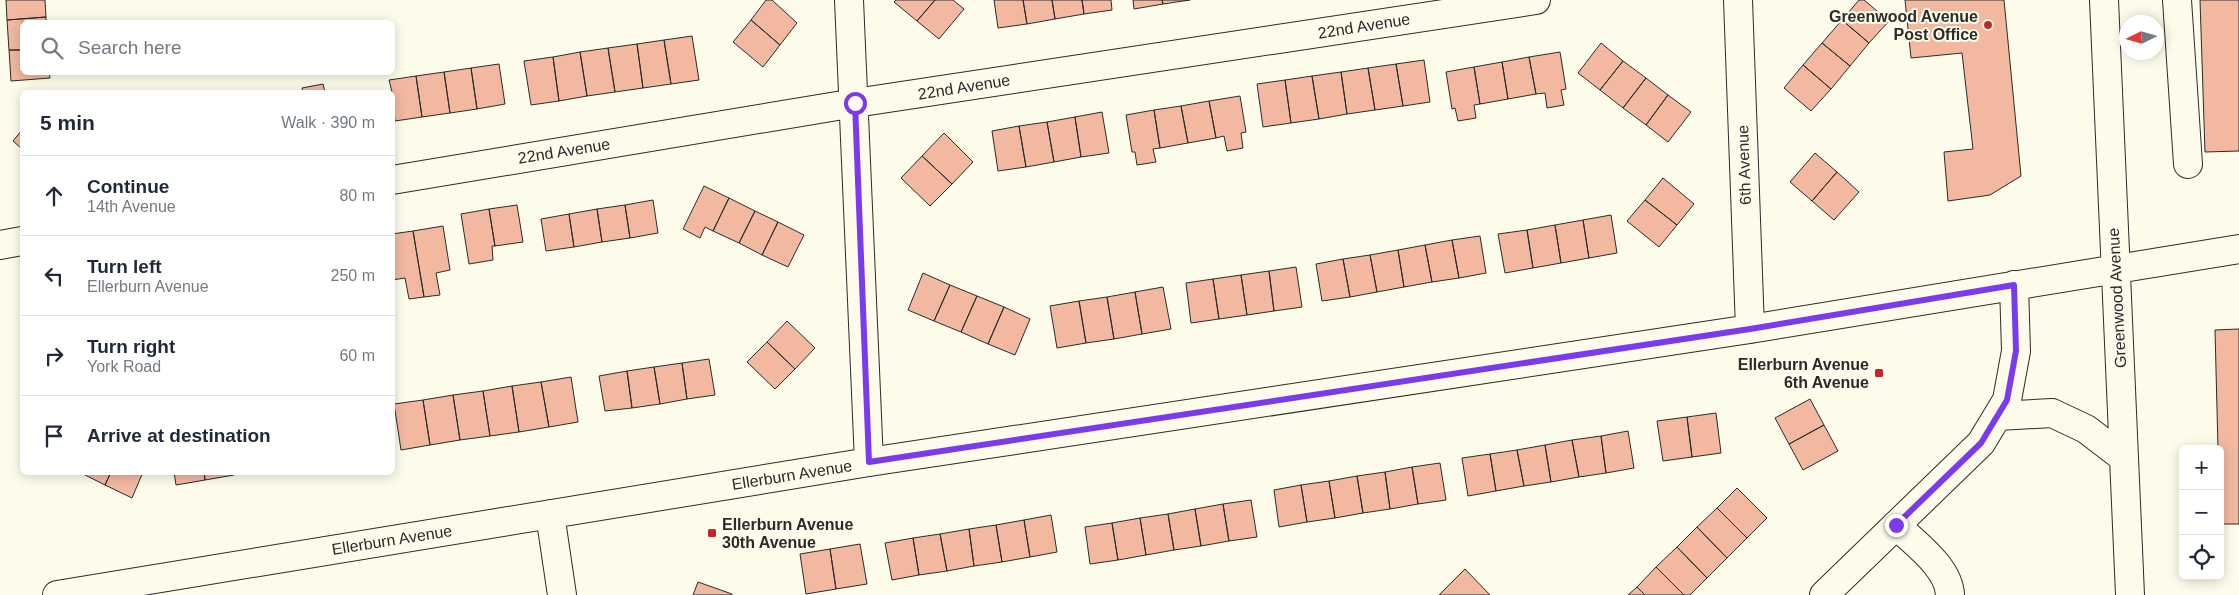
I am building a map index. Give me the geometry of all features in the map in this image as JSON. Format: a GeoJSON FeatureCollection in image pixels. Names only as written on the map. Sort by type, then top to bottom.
{"type":"FeatureCollection","features":[{"type":"Feature","properties":{"kind":"street"},"geometry":{"type":"LineString","coordinates":[[850,0],[869,462]]}},
{"type":"Feature","properties":{"kind":"street","name":"22nd Avenue"},"geometry":{"type":"LineString","coordinates":[[395,180],[855,103],[1536,0]]}},
{"type":"Feature","properties":{"kind":"street","name":"6th Avenue"},"geometry":{"type":"LineString","coordinates":[[1738,0],[1750,329]]}},
{"type":"Feature","properties":{"kind":"street","name":"Greenwood Avenue"},"geometry":{"type":"LineString","coordinates":[[2104,0],[2130,595]]}},
{"type":"Feature","properties":{"kind":"street"},"geometry":{"type":"LineString","coordinates":[[2177,0],[2188,164]]}},
{"type":"Feature","properties":{"kind":"street"},"geometry":{"type":"LineString","coordinates":[[0,245],[20,241]]}},
{"type":"Feature","properties":{"kind":"street","name":"Ellerburn Avenue"},"geometry":{"type":"LineString","coordinates":[[57,595],[162,587],[550,514],[869,462],[1750,329],[2239,249]]}},
{"type":"Feature","properties":{"kind":"street"},"geometry":{"type":"LineString","coordinates":[[1824,595],[1981,443],[1998,416],[2007,400],[2016,351],[2014,285]]}},
{"type":"Feature","properties":{"kind":"street"},"geometry":{"type":"LineString","coordinates":[[1998,416],[2052,414],[2086,429],[2124,458]]}},
{"type":"Feature","properties":{"kind":"street"},"geometry":{"type":"LineString","coordinates":[[550,514],[562,595]]}},
{"type":"Feature","properties":{"kind":"street"},"geometry":{"type":"LineString","coordinates":[[1896,525],[1940,569],[1950,589],[1950,595]]}},
{"type":"Feature","properties":{"kind":"building"},"geometry":{"type":"Polygon","coordinates":[[[6,0],[45,0],[46,17],[7,20],[6,0]]]}},
{"type":"Feature","properties":{"kind":"building"},"geometry":{"type":"Polygon","coordinates":[[[766,0],[772,0],[797,23],[780,45],[751,20],[766,0]]]}},
{"type":"Feature","properties":{"kind":"building"},"geometry":{"type":"Polygon","coordinates":[[[896,0],[935,0],[917,21],[894,2],[896,0]]]}},
{"type":"Feature","properties":{"kind":"building"},"geometry":{"type":"Polygon","coordinates":[[[935,0],[953,0],[964,9],[939,39],[917,21],[935,0]]]}},
{"type":"Feature","properties":{"kind":"building"},"geometry":{"type":"Polygon","coordinates":[[[994,0],[1023,0],[1027,24],[998,28],[994,0]]]}},
{"type":"Feature","properties":{"kind":"building"},"geometry":{"type":"Polygon","coordinates":[[[1023,0],[1052,0],[1055,19],[1027,24],[1023,0]]]}},
{"type":"Feature","properties":{"kind":"building"},"geometry":{"type":"Polygon","coordinates":[[[1052,0],[1082,0],[1084,14],[1055,19],[1052,0]]]}},
{"type":"Feature","properties":{"kind":"building"},"geometry":{"type":"Polygon","coordinates":[[[1082,0],[1111,0],[1112,10],[1084,14],[1082,0]]]}},
{"type":"Feature","properties":{"kind":"building"},"geometry":{"type":"Polygon","coordinates":[[[1133,0],[1162,0],[1163,4],[1134,9],[1133,0]]]}},
{"type":"Feature","properties":{"kind":"building"},"geometry":{"type":"Polygon","coordinates":[[[1162,0],[1190,0],[1163,4],[1162,0]]]}},
{"type":"Feature","properties":{"kind":"building"},"geometry":{"type":"Polygon","coordinates":[[[1859,0],[1864,0],[1889,21],[1869,43],[1842,20],[1859,0]]]}},
{"type":"Feature","properties":{"kind":"building"},"geometry":{"type":"Polygon","coordinates":[[[1905,0],[2004,0],[2021,176],[1990,195],[1948,201],[1944,152],[1973,149],[1962,53],[1911,58],[1905,0]]]}},
{"type":"Feature","properties":{"kind":"building"},"geometry":{"type":"Polygon","coordinates":[[[2200,0],[2239,0],[2239,151],[2205,152],[2200,0]]]}},
{"type":"Feature","properties":{"kind":"building"},"geometry":{"type":"Polygon","coordinates":[[[46,17],[46,20],[20,20],[20,50],[9,50],[7,20],[46,17]]]}},
{"type":"Feature","properties":{"kind":"building"},"geometry":{"type":"Polygon","coordinates":[[[751,20],[780,45],[763,67],[733,42],[751,20]]]}},
{"type":"Feature","properties":{"kind":"building"},"geometry":{"type":"Polygon","coordinates":[[[1842,20],[1869,43],[1850,66],[1822,43],[1842,20]]]}},
{"type":"Feature","properties":{"kind":"building"},"geometry":{"type":"Polygon","coordinates":[[[692,36],[699,80],[671,84],[664,40],[692,36]]]}},
{"type":"Feature","properties":{"kind":"building"},"geometry":{"type":"Polygon","coordinates":[[[664,40],[671,84],[643,88],[637,44],[664,40]]]}},
{"type":"Feature","properties":{"kind":"building"},"geometry":{"type":"Polygon","coordinates":[[[1601,43],[1623,61],[1600,90],[1578,73],[1601,43]]]}},
{"type":"Feature","properties":{"kind":"building"},"geometry":{"type":"Polygon","coordinates":[[[1822,43],[1850,66],[1831,89],[1803,65],[1822,43]]]}},
{"type":"Feature","properties":{"kind":"building"},"geometry":{"type":"Polygon","coordinates":[[[637,44],[643,88],[615,92],[608,48],[637,44]]]}},
{"type":"Feature","properties":{"kind":"building"},"geometry":{"type":"Polygon","coordinates":[[[608,48],[615,92],[587,96],[580,52],[608,48]]]}},
{"type":"Feature","properties":{"kind":"building"},"geometry":{"type":"Polygon","coordinates":[[[9,50],[20,50],[20,75],[50,75],[50,78],[11,81],[9,50]]]}},
{"type":"Feature","properties":{"kind":"building"},"geometry":{"type":"Polygon","coordinates":[[[580,52],[587,96],[559,101],[553,57],[580,52]]]}},
{"type":"Feature","properties":{"kind":"building"},"geometry":{"type":"Polygon","coordinates":[[[1560,52],[1566,89],[1561,90],[1564,105],[1547,108],[1545,93],[1536,94],[1529,57],[1560,52]]]}},
{"type":"Feature","properties":{"kind":"building"},"geometry":{"type":"Polygon","coordinates":[[[553,57],[559,101],[531,105],[524,61],[553,57]]]}},
{"type":"Feature","properties":{"kind":"building"},"geometry":{"type":"Polygon","coordinates":[[[1529,57],[1536,94],[1508,99],[1502,62],[1529,57]]]}},
{"type":"Feature","properties":{"kind":"building"},"geometry":{"type":"Polygon","coordinates":[[[1424,60],[1430,102],[1403,106],[1396,64],[1424,60]]]}},
{"type":"Feature","properties":{"kind":"building"},"geometry":{"type":"Polygon","coordinates":[[[1623,61],[1646,78],[1623,108],[1600,90],[1623,61]]]}},
{"type":"Feature","properties":{"kind":"building"},"geometry":{"type":"Polygon","coordinates":[[[1502,62],[1508,99],[1480,104],[1474,67],[1502,62]]]}},
{"type":"Feature","properties":{"kind":"building"},"geometry":{"type":"Polygon","coordinates":[[[499,64],[505,104],[477,109],[471,68],[499,64]]]}},
{"type":"Feature","properties":{"kind":"building"},"geometry":{"type":"Polygon","coordinates":[[[1396,64],[1403,106],[1375,110],[1368,68],[1396,64]]]}},
{"type":"Feature","properties":{"kind":"building"},"geometry":{"type":"Polygon","coordinates":[[[1803,65],[1831,89],[1811,111],[1784,88],[1803,65]]]}},
{"type":"Feature","properties":{"kind":"building"},"geometry":{"type":"Polygon","coordinates":[[[1474,67],[1480,104],[1474,105],[1476,118],[1458,121],[1455,108],[1452,109],[1446,72],[1474,67]]]}},
{"type":"Feature","properties":{"kind":"building"},"geometry":{"type":"Polygon","coordinates":[[[471,68],[477,109],[450,113],[444,72],[471,68]]]}},
{"type":"Feature","properties":{"kind":"building"},"geometry":{"type":"Polygon","coordinates":[[[1368,68],[1375,110],[1347,114],[1341,72],[1368,68]]]}},
{"type":"Feature","properties":{"kind":"building"},"geometry":{"type":"Polygon","coordinates":[[[444,72],[450,113],[422,117],[416,76],[444,72]]]}},
{"type":"Feature","properties":{"kind":"building"},"geometry":{"type":"Polygon","coordinates":[[[1341,72],[1347,114],[1319,119],[1312,76],[1341,72]]]}},
{"type":"Feature","properties":{"kind":"building"},"geometry":{"type":"Polygon","coordinates":[[[416,76],[422,117],[395,121],[395,90],[392,90],[389,80],[416,76]]]}},
{"type":"Feature","properties":{"kind":"building"},"geometry":{"type":"Polygon","coordinates":[[[1312,76],[1319,119],[1291,123],[1285,80],[1312,76]]]}},
{"type":"Feature","properties":{"kind":"building"},"geometry":{"type":"Polygon","coordinates":[[[1646,78],[1668,95],[1646,125],[1623,108],[1646,78]]]}},
{"type":"Feature","properties":{"kind":"building"},"geometry":{"type":"Polygon","coordinates":[[[1285,80],[1291,123],[1263,127],[1257,84],[1285,80]]]}},
{"type":"Feature","properties":{"kind":"building"},"geometry":{"type":"Polygon","coordinates":[[[323,84],[324,90],[302,90],[302,88],[323,84]]]}},
{"type":"Feature","properties":{"kind":"building"},"geometry":{"type":"Polygon","coordinates":[[[1668,95],[1691,112],[1668,142],[1646,125],[1668,95]]]}},
{"type":"Feature","properties":{"kind":"building"},"geometry":{"type":"Polygon","coordinates":[[[1240,96],[1246,132],[1241,133],[1243,148],[1227,151],[1224,136],[1216,138],[1209,101],[1240,96]]]}},
{"type":"Feature","properties":{"kind":"building"},"geometry":{"type":"Polygon","coordinates":[[[1209,101],[1216,138],[1188,143],[1181,106],[1209,101]]]}},
{"type":"Feature","properties":{"kind":"building"},"geometry":{"type":"Polygon","coordinates":[[[1181,106],[1188,143],[1160,148],[1154,110],[1181,106]]]}},
{"type":"Feature","properties":{"kind":"building"},"geometry":{"type":"Polygon","coordinates":[[[1154,110],[1160,148],[1153,149],[1156,162],[1137,165],[1135,152],[1132,152],[1126,115],[1154,110]]]}},
{"type":"Feature","properties":{"kind":"building"},"geometry":{"type":"Polygon","coordinates":[[[1102,112],[1109,153],[1081,157],[1075,117],[1102,112]]]}},
{"type":"Feature","properties":{"kind":"building"},"geometry":{"type":"Polygon","coordinates":[[[1075,117],[1081,157],[1054,162],[1047,122],[1075,117]]]}},
{"type":"Feature","properties":{"kind":"building"},"geometry":{"type":"Polygon","coordinates":[[[1047,122],[1054,162],[1026,167],[1019,126],[1047,122]]]}},
{"type":"Feature","properties":{"kind":"building"},"geometry":{"type":"Polygon","coordinates":[[[1019,126],[1026,167],[998,171],[992,131],[1019,126]]]}},
{"type":"Feature","properties":{"kind":"building"},"geometry":{"type":"Polygon","coordinates":[[[20,132],[20,147],[13,141],[20,132]]]}},
{"type":"Feature","properties":{"kind":"building"},"geometry":{"type":"Polygon","coordinates":[[[944,133],[973,162],[952,184],[922,156],[944,133]]]}},
{"type":"Feature","properties":{"kind":"building"},"geometry":{"type":"Polygon","coordinates":[[[1815,153],[1837,172],[1812,201],[1790,182],[1815,153]]]}},
{"type":"Feature","properties":{"kind":"building"},"geometry":{"type":"Polygon","coordinates":[[[922,156],[952,184],[930,206],[901,178],[922,156]]]}},
{"type":"Feature","properties":{"kind":"building"},"geometry":{"type":"Polygon","coordinates":[[[1837,172],[1859,192],[1834,220],[1812,201],[1837,172]]]}},
{"type":"Feature","properties":{"kind":"building"},"geometry":{"type":"Polygon","coordinates":[[[1663,178],[1694,204],[1677,225],[1645,200],[1663,178]]]}},
{"type":"Feature","properties":{"kind":"building"},"geometry":{"type":"Polygon","coordinates":[[[704,186],[729,198],[713,231],[705,227],[700,238],[683,229],[704,186]]]}},
{"type":"Feature","properties":{"kind":"building"},"geometry":{"type":"Polygon","coordinates":[[[729,198],[755,211],[739,243],[713,231],[729,198]]]}},
{"type":"Feature","properties":{"kind":"building"},"geometry":{"type":"Polygon","coordinates":[[[653,200],[658,233],[630,238],[625,205],[653,200]]]}},
{"type":"Feature","properties":{"kind":"building"},"geometry":{"type":"Polygon","coordinates":[[[1645,200],[1677,225],[1659,247],[1627,221],[1645,200]]]}},
{"type":"Feature","properties":{"kind":"building"},"geometry":{"type":"Polygon","coordinates":[[[517,205],[523,242],[495,246],[489,209],[517,205]]]}},
{"type":"Feature","properties":{"kind":"building"},"geometry":{"type":"Polygon","coordinates":[[[625,205],[630,238],[602,242],[597,209],[625,205]]]}},
{"type":"Feature","properties":{"kind":"building"},"geometry":{"type":"Polygon","coordinates":[[[489,209],[495,246],[492,246],[493,260],[469,264],[461,214],[489,209]]]}},
{"type":"Feature","properties":{"kind":"building"},"geometry":{"type":"Polygon","coordinates":[[[597,209],[602,242],[574,247],[569,214],[597,209]]]}},
{"type":"Feature","properties":{"kind":"building"},"geometry":{"type":"Polygon","coordinates":[[[755,211],[778,222],[762,255],[739,243],[755,211]]]}},
{"type":"Feature","properties":{"kind":"building"},"geometry":{"type":"Polygon","coordinates":[[[569,214],[574,247],[546,251],[541,219],[569,214]]]}},
{"type":"Feature","properties":{"kind":"building"},"geometry":{"type":"Polygon","coordinates":[[[1611,215],[1617,253],[1589,258],[1583,220],[1611,215]]]}},
{"type":"Feature","properties":{"kind":"building"},"geometry":{"type":"Polygon","coordinates":[[[1583,220],[1589,258],[1561,263],[1555,225],[1583,220]]]}},
{"type":"Feature","properties":{"kind":"building"},"geometry":{"type":"Polygon","coordinates":[[[778,222],[804,235],[788,267],[762,255],[778,222]]]}},
{"type":"Feature","properties":{"kind":"building"},"geometry":{"type":"Polygon","coordinates":[[[1555,225],[1561,263],[1533,268],[1527,230],[1555,225]]]}},
{"type":"Feature","properties":{"kind":"building"},"geometry":{"type":"Polygon","coordinates":[[[443,226],[450,270],[436,273],[440,295],[424,297],[413,231],[443,226]]]}},
{"type":"Feature","properties":{"kind":"building"},"geometry":{"type":"Polygon","coordinates":[[[1527,230],[1533,268],[1505,273],[1498,234],[1527,230]]]}},
{"type":"Feature","properties":{"kind":"building"},"geometry":{"type":"Polygon","coordinates":[[[413,231],[424,297],[409,299],[405,278],[395,280],[395,234],[413,231]]]}},
{"type":"Feature","properties":{"kind":"building"},"geometry":{"type":"Polygon","coordinates":[[[1480,236],[1486,273],[1459,278],[1452,240],[1480,236]]]}},
{"type":"Feature","properties":{"kind":"building"},"geometry":{"type":"Polygon","coordinates":[[[1452,240],[1459,278],[1432,282],[1425,245],[1452,240]]]}},
{"type":"Feature","properties":{"kind":"building"},"geometry":{"type":"Polygon","coordinates":[[[1425,245],[1432,282],[1404,287],[1398,250],[1425,245]]]}},
{"type":"Feature","properties":{"kind":"building"},"geometry":{"type":"Polygon","coordinates":[[[1398,250],[1404,287],[1377,292],[1370,255],[1398,250]]]}},
{"type":"Feature","properties":{"kind":"building"},"geometry":{"type":"Polygon","coordinates":[[[1370,255],[1377,292],[1350,297],[1343,259],[1370,255]]]}},
{"type":"Feature","properties":{"kind":"building"},"geometry":{"type":"Polygon","coordinates":[[[1343,259],[1350,297],[1322,301],[1316,264],[1343,259]]]}},
{"type":"Feature","properties":{"kind":"building"},"geometry":{"type":"Polygon","coordinates":[[[1296,267],[1302,307],[1274,311],[1269,271],[1296,267]]]}},
{"type":"Feature","properties":{"kind":"building"},"geometry":{"type":"Polygon","coordinates":[[[1269,271],[1274,311],[1247,315],[1241,275],[1269,271]]]}},
{"type":"Feature","properties":{"kind":"building"},"geometry":{"type":"Polygon","coordinates":[[[923,273],[950,285],[934,321],[908,310],[923,273]]]}},
{"type":"Feature","properties":{"kind":"building"},"geometry":{"type":"Polygon","coordinates":[[[1241,275],[1247,315],[1219,319],[1213,279],[1241,275]]]}},
{"type":"Feature","properties":{"kind":"building"},"geometry":{"type":"Polygon","coordinates":[[[1213,279],[1219,319],[1191,323],[1186,283],[1213,279]]]}},
{"type":"Feature","properties":{"kind":"building"},"geometry":{"type":"Polygon","coordinates":[[[950,285],[977,296],[961,332],[934,321],[950,285]]]}},
{"type":"Feature","properties":{"kind":"building"},"geometry":{"type":"Polygon","coordinates":[[[1163,287],[1171,329],[1142,334],[1135,292],[1163,287]]]}},
{"type":"Feature","properties":{"kind":"building"},"geometry":{"type":"Polygon","coordinates":[[[1135,292],[1142,334],[1114,339],[1107,297],[1135,292]]]}},
{"type":"Feature","properties":{"kind":"building"},"geometry":{"type":"Polygon","coordinates":[[[977,296],[1004,307],[988,344],[961,332],[977,296]]]}},
{"type":"Feature","properties":{"kind":"building"},"geometry":{"type":"Polygon","coordinates":[[[1107,297],[1114,339],[1086,343],[1079,301],[1107,297]]]}},
{"type":"Feature","properties":{"kind":"building"},"geometry":{"type":"Polygon","coordinates":[[[1079,301],[1086,343],[1057,348],[1050,306],[1079,301]]]}},
{"type":"Feature","properties":{"kind":"building"},"geometry":{"type":"Polygon","coordinates":[[[1004,307],[1030,319],[1015,355],[988,344],[1004,307]]]}},
{"type":"Feature","properties":{"kind":"building"},"geometry":{"type":"Polygon","coordinates":[[[787,321],[815,348],[795,369],[767,342],[787,321]]]}},
{"type":"Feature","properties":{"kind":"building"},"geometry":{"type":"Polygon","coordinates":[[[2239,329],[2239,524],[2224,524],[2224,445],[2218,445],[2215,330],[2239,329]]]}},
{"type":"Feature","properties":{"kind":"building"},"geometry":{"type":"Polygon","coordinates":[[[767,342],[795,369],[775,389],[747,362],[767,342]]]}},
{"type":"Feature","properties":{"kind":"building"},"geometry":{"type":"Polygon","coordinates":[[[709,359],[715,395],[687,399],[682,363],[709,359]]]}},
{"type":"Feature","properties":{"kind":"building"},"geometry":{"type":"Polygon","coordinates":[[[682,363],[687,399],[660,404],[654,367],[682,363]]]}},
{"type":"Feature","properties":{"kind":"building"},"geometry":{"type":"Polygon","coordinates":[[[654,367],[660,404],[632,408],[627,371],[654,367]]]}},
{"type":"Feature","properties":{"kind":"building"},"geometry":{"type":"Polygon","coordinates":[[[627,371],[632,408],[605,411],[599,376],[627,371]]]}},
{"type":"Feature","properties":{"kind":"building"},"geometry":{"type":"Polygon","coordinates":[[[571,377],[578,422],[549,427],[541,382],[571,377]]]}},
{"type":"Feature","properties":{"kind":"building"},"geometry":{"type":"Polygon","coordinates":[[[541,382],[549,427],[519,432],[512,386],[541,382]]]}},
{"type":"Feature","properties":{"kind":"building"},"geometry":{"type":"Polygon","coordinates":[[[512,386],[519,432],[490,436],[483,391],[512,386]]]}},
{"type":"Feature","properties":{"kind":"building"},"geometry":{"type":"Polygon","coordinates":[[[483,391],[490,436],[460,440],[453,395],[483,391]]]}},
{"type":"Feature","properties":{"kind":"building"},"geometry":{"type":"Polygon","coordinates":[[[453,395],[460,440],[430,445],[423,400],[453,395]]]}},
{"type":"Feature","properties":{"kind":"building"},"geometry":{"type":"Polygon","coordinates":[[[1810,399],[1824,425],[1789,444],[1775,418],[1810,399]]]}},
{"type":"Feature","properties":{"kind":"building"},"geometry":{"type":"Polygon","coordinates":[[[423,400],[430,445],[401,450],[395,404],[423,400]]]}},
{"type":"Feature","properties":{"kind":"building"},"geometry":{"type":"Polygon","coordinates":[[[1716,413],[1721,453],[1692,457],[1687,417],[1716,413]]]}},
{"type":"Feature","properties":{"kind":"building"},"geometry":{"type":"Polygon","coordinates":[[[1687,417],[1692,457],[1663,461],[1657,421],[1687,417]]]}},
{"type":"Feature","properties":{"kind":"building"},"geometry":{"type":"Polygon","coordinates":[[[1824,425],[1838,451],[1803,470],[1789,444],[1824,425]]]}},
{"type":"Feature","properties":{"kind":"building"},"geometry":{"type":"Polygon","coordinates":[[[1628,431],[1634,468],[1606,473],[1601,436],[1628,431]]]}},
{"type":"Feature","properties":{"kind":"building"},"geometry":{"type":"Polygon","coordinates":[[[1601,436],[1606,473],[1579,477],[1572,440],[1601,436]]]}},
{"type":"Feature","properties":{"kind":"building"},"geometry":{"type":"Polygon","coordinates":[[[1572,440],[1579,477],[1551,482],[1545,445],[1572,440]]]}},
{"type":"Feature","properties":{"kind":"building"},"geometry":{"type":"Polygon","coordinates":[[[1545,445],[1551,482],[1524,486],[1517,450],[1545,445]]]}},
{"type":"Feature","properties":{"kind":"building"},"geometry":{"type":"Polygon","coordinates":[[[1517,450],[1524,486],[1496,491],[1490,454],[1517,450]]]}},
{"type":"Feature","properties":{"kind":"building"},"geometry":{"type":"Polygon","coordinates":[[[1490,454],[1496,491],[1468,496],[1462,458],[1490,454]]]}},
{"type":"Feature","properties":{"kind":"building"},"geometry":{"type":"Polygon","coordinates":[[[1440,463],[1446,500],[1418,504],[1412,467],[1440,463]]]}},
{"type":"Feature","properties":{"kind":"building"},"geometry":{"type":"Polygon","coordinates":[[[1412,467],[1418,504],[1390,509],[1385,472],[1412,467]]]}},
{"type":"Feature","properties":{"kind":"building"},"geometry":{"type":"Polygon","coordinates":[[[1385,472],[1390,509],[1363,513],[1357,476],[1385,472]]]}},
{"type":"Feature","properties":{"kind":"building"},"geometry":{"type":"Polygon","coordinates":[[[85,475],[110,475],[105,485],[85,475]]]}},
{"type":"Feature","properties":{"kind":"building"},"geometry":{"type":"Polygon","coordinates":[[[110,475],[142,475],[132,498],[105,485],[110,475]]]}},
{"type":"Feature","properties":{"kind":"building"},"geometry":{"type":"Polygon","coordinates":[[[174,475],[204,475],[205,480],[176,485],[174,475]]]}},
{"type":"Feature","properties":{"kind":"building"},"geometry":{"type":"Polygon","coordinates":[[[204,475],[234,475],[205,480],[204,475]]]}},
{"type":"Feature","properties":{"kind":"building"},"geometry":{"type":"Polygon","coordinates":[[[1357,476],[1363,513],[1335,518],[1329,481],[1357,476]]]}},
{"type":"Feature","properties":{"kind":"building"},"geometry":{"type":"Polygon","coordinates":[[[1329,481],[1335,518],[1307,522],[1301,485],[1329,481]]]}},
{"type":"Feature","properties":{"kind":"building"},"geometry":{"type":"Polygon","coordinates":[[[1301,485],[1307,522],[1279,527],[1274,490],[1301,485]]]}},
{"type":"Feature","properties":{"kind":"building"},"geometry":{"type":"Polygon","coordinates":[[[1737,488],[1767,518],[1747,538],[1717,508],[1737,488]]]}},
{"type":"Feature","properties":{"kind":"building"},"geometry":{"type":"Polygon","coordinates":[[[1251,500],[1257,537],[1229,541],[1223,504],[1251,500]]]}},
{"type":"Feature","properties":{"kind":"building"},"geometry":{"type":"Polygon","coordinates":[[[1223,504],[1229,541],[1201,546],[1195,509],[1223,504]]]}},
{"type":"Feature","properties":{"kind":"building"},"geometry":{"type":"Polygon","coordinates":[[[1717,508],[1747,538],[1727,558],[1697,527],[1717,508]]]}},
{"type":"Feature","properties":{"kind":"building"},"geometry":{"type":"Polygon","coordinates":[[[1195,509],[1201,546],[1174,550],[1168,514],[1195,509]]]}},
{"type":"Feature","properties":{"kind":"building"},"geometry":{"type":"Polygon","coordinates":[[[1168,514],[1174,550],[1146,555],[1140,518],[1168,514]]]}},
{"type":"Feature","properties":{"kind":"building"},"geometry":{"type":"Polygon","coordinates":[[[1051,515],[1057,552],[1030,557],[1024,520],[1051,515]]]}},
{"type":"Feature","properties":{"kind":"building"},"geometry":{"type":"Polygon","coordinates":[[[1140,518],[1146,555],[1118,560],[1112,523],[1140,518]]]}},
{"type":"Feature","properties":{"kind":"building"},"geometry":{"type":"Polygon","coordinates":[[[1024,520],[1030,557],[1002,562],[996,525],[1024,520]]]}},
{"type":"Feature","properties":{"kind":"building"},"geometry":{"type":"Polygon","coordinates":[[[1112,523],[1118,560],[1090,564],[1085,527],[1112,523]]]}},
{"type":"Feature","properties":{"kind":"building"},"geometry":{"type":"Polygon","coordinates":[[[996,525],[1002,562],[974,566],[969,529],[996,525]]]}},
{"type":"Feature","properties":{"kind":"building"},"geometry":{"type":"Polygon","coordinates":[[[1697,527],[1727,558],[1707,578],[1677,547],[1697,527]]]}},
{"type":"Feature","properties":{"kind":"building"},"geometry":{"type":"Polygon","coordinates":[[[969,529],[974,566],[947,571],[940,534],[969,529]]]}},
{"type":"Feature","properties":{"kind":"building"},"geometry":{"type":"Polygon","coordinates":[[[940,534],[947,571],[919,575],[913,538],[940,534]]]}},
{"type":"Feature","properties":{"kind":"building"},"geometry":{"type":"Polygon","coordinates":[[[913,538],[919,575],[892,580],[885,543],[913,538]]]}},
{"type":"Feature","properties":{"kind":"building"},"geometry":{"type":"Polygon","coordinates":[[[860,544],[867,584],[836,589],[830,549],[860,544]]]}},
{"type":"Feature","properties":{"kind":"building"},"geometry":{"type":"Polygon","coordinates":[[[1677,547],[1707,578],[1690,595],[1684,595],[1656,567],[1677,547]]]}},
{"type":"Feature","properties":{"kind":"building"},"geometry":{"type":"Polygon","coordinates":[[[830,549],[836,589],[806,594],[800,554],[830,549]]]}},
{"type":"Feature","properties":{"kind":"building"},"geometry":{"type":"Polygon","coordinates":[[[1656,567],[1684,595],[1645,595],[1637,587],[1656,567]]]}},
{"type":"Feature","properties":{"kind":"building"},"geometry":{"type":"Polygon","coordinates":[[[1465,569],[1490,595],[1439,595],[1465,569]]]}},
{"type":"Feature","properties":{"kind":"building"},"geometry":{"type":"Polygon","coordinates":[[[698,582],[732,594],[732,595],[693,595],[698,582]]]}},
{"type":"Feature","properties":{"kind":"building"},"geometry":{"type":"Polygon","coordinates":[[[1637,587],[1645,595],[1628,595],[1637,587]]]}},
{"type":"Feature","properties":{"kind":"place","name":"Greenwood Avenue Post Office"},"geometry":{"type":"Point","coordinates":[1988,25]}},
{"type":"Feature","properties":{"kind":"place","name":"Ellerburn Avenue 6th Avenue"},"geometry":{"type":"Point","coordinates":[1879,373]}},
{"type":"Feature","properties":{"kind":"place","name":"Ellerburn Avenue 30th Avenue"},"geometry":{"type":"Point","coordinates":[712,533]}},
{"type":"Feature","properties":{"kind":"route"},"geometry":{"type":"LineString","coordinates":[[855,103],[869,462],[1750,329],[2014,285],[2016,351],[2007,400],[1981,443],[1896,525]]}}]}
